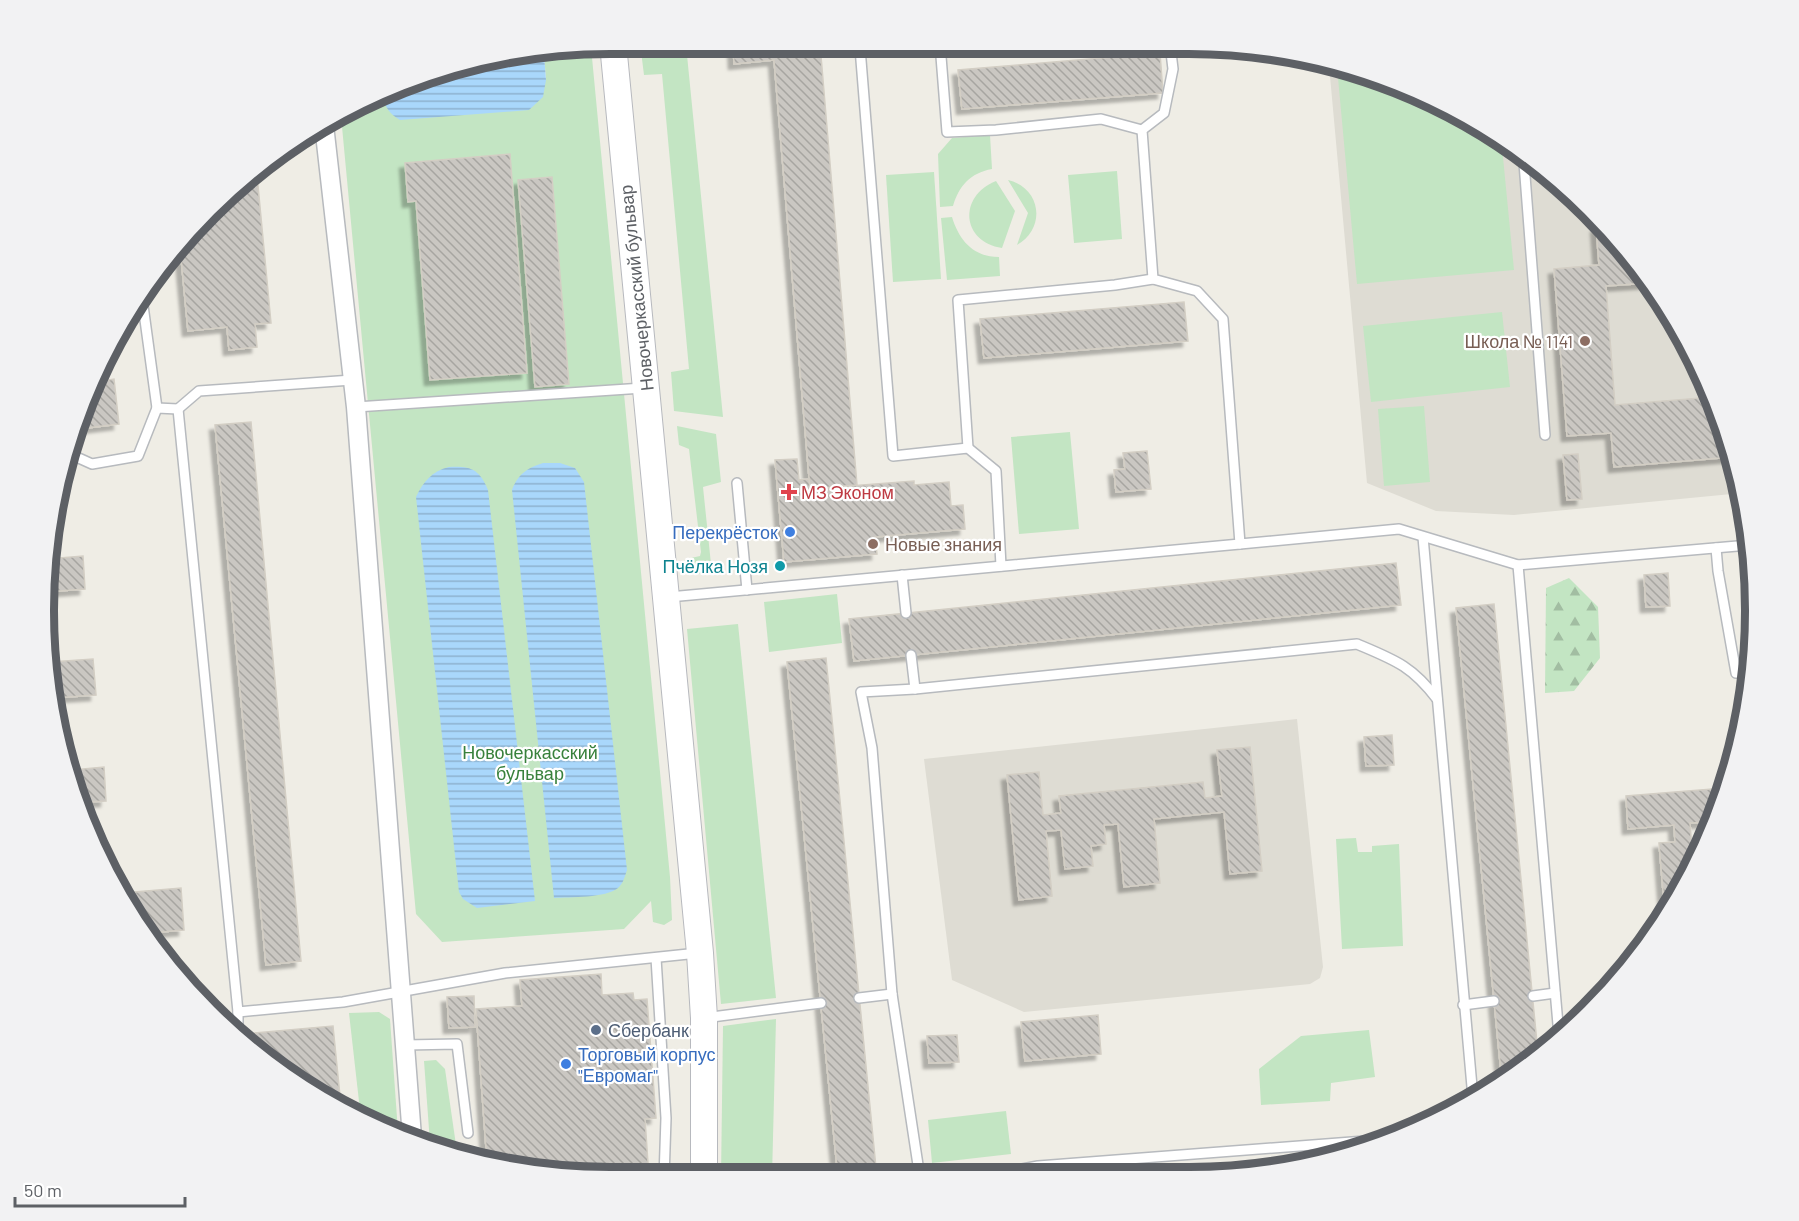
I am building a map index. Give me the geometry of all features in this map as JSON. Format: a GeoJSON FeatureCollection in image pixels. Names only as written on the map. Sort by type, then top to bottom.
{"type":"FeatureCollection","features":[{"type":"Feature","properties":{"kind":"street","name":"Новочеркасский бульвар"},"geometry":{"type":"LineString","coordinates":[[614,54],[700,953],[704,1018],[704,1167]]}},
{"type":"Feature","properties":{"kind":"street"},"geometry":{"type":"LineString","coordinates":[[325,133],[356,407],[412,1130]]}},
{"type":"Feature","properties":{"kind":"lane"},"geometry":{"type":"LineString","coordinates":[[860,54],[893,456],[968,448],[996,471],[1001,566]]}},
{"type":"Feature","properties":{"kind":"lane"},"geometry":{"type":"LineString","coordinates":[[941,54],[947,132],[996,130],[1101,119],[1142,130]]}},
{"type":"Feature","properties":{"kind":"lane"},"geometry":{"type":"LineString","coordinates":[[1142,130],[1164,113],[1173,69],[1171,54]]}},
{"type":"Feature","properties":{"kind":"lane"},"geometry":{"type":"LineString","coordinates":[[1142,130],[1154,279]]}},
{"type":"Feature","properties":{"kind":"lane"},"geometry":{"type":"LineString","coordinates":[[1524,167],[1545,435]]}},
{"type":"Feature","properties":{"kind":"lane"},"geometry":{"type":"LineString","coordinates":[[968,448],[958,300],[1115,285],[1154,279],[1197,291],[1223,319],[1240,544]]}},
{"type":"Feature","properties":{"kind":"lane"},"geometry":{"type":"LineString","coordinates":[[76,457],[92,464],[138,456],[157,408],[143,308]]}},
{"type":"Feature","properties":{"kind":"lane"},"geometry":{"type":"LineString","coordinates":[[157,408],[178,409],[199,391],[352,380]]}},
{"type":"Feature","properties":{"kind":"lane"},"geometry":{"type":"LineString","coordinates":[[356,407],[646,388]]}},
{"type":"Feature","properties":{"kind":"lane"},"geometry":{"type":"LineString","coordinates":[[178,409],[238,1023]]}},
{"type":"Feature","properties":{"kind":"lane"},"geometry":{"type":"LineString","coordinates":[[737,483],[747,590]]}},
{"type":"Feature","properties":{"kind":"lane"},"geometry":{"type":"LineString","coordinates":[[665,597],[1399,529],[1518,565],[1741,546]]}},
{"type":"Feature","properties":{"kind":"lane"},"geometry":{"type":"LineString","coordinates":[[1424,537],[1472,1089]]}},
{"type":"Feature","properties":{"kind":"lane"},"geometry":{"type":"LineString","coordinates":[[1716,548],[1736,673],[1741,673]]}},
{"type":"Feature","properties":{"kind":"lane"},"geometry":{"type":"LineString","coordinates":[[1518,565],[1558,1026]]}},
{"type":"Feature","properties":{"kind":"lane"},"geometry":{"type":"LineString","coordinates":[[902,575],[906,613]]}},
{"type":"Feature","properties":{"kind":"lane"},"geometry":{"type":"LineString","coordinates":[[918,1167],[892,994],[872,748],[861,692],[1357,644],[1403,665],[1422,679],[1437,699]]}},
{"type":"Feature","properties":{"kind":"lane"},"geometry":{"type":"LineString","coordinates":[[911,655],[915,688]]}},
{"type":"Feature","properties":{"kind":"lane"},"geometry":{"type":"LineString","coordinates":[[238,1012],[343,1002],[505,973],[700,953]]}},
{"type":"Feature","properties":{"kind":"lane"},"geometry":{"type":"LineString","coordinates":[[656,958],[666,1118],[664,1167]]}},
{"type":"Feature","properties":{"kind":"lane"},"geometry":{"type":"LineString","coordinates":[[1533,996],[1555,993]]}},
{"type":"Feature","properties":{"kind":"lane"},"geometry":{"type":"LineString","coordinates":[[859,998],[892,994]]}},
{"type":"Feature","properties":{"kind":"lane"},"geometry":{"type":"LineString","coordinates":[[1463,1005],[1494,1001]]}},
{"type":"Feature","properties":{"kind":"lane"},"geometry":{"type":"LineString","coordinates":[[704,1018],[821,1002]]}},
{"type":"Feature","properties":{"kind":"lane"},"geometry":{"type":"LineString","coordinates":[[406,1045],[457,1044],[468,1133]]}},
{"type":"Feature","properties":{"kind":"lane"},"geometry":{"type":"LineString","coordinates":[[1033,1167],[1351,1142]]}},
{"type":"Feature","properties":{"kind":"shaded area"},"geometry":{"type":"Polygon","coordinates":[[[1330,72],[1401,96],[1467,129],[1527,169],[1582,217],[1630,272],[1651,301],[1688,364],[1715,432],[1732,494],[1514,515],[1436,511],[1367,483],[1330,72]]]}},
{"type":"Feature","properties":{"kind":"shaded area"},"geometry":{"type":"Polygon","coordinates":[[[1297,719],[1323,967],[1320,978],[1310,984],[1024,1012],[952,980],[924,759],[1297,719]]]}},
{"type":"Feature","properties":{"kind":"green space"},"geometry":{"type":"Polygon","coordinates":[[[641,54],[687,54],[723,417],[674,411],[671,372],[689,369],[662,74],[644,75],[641,54]]]}},
{"type":"Feature","properties":{"kind":"green space","name":"Новочеркасский бульвар"},"geometry":{"type":"Polygon","coordinates":[[[592,55],[670,877],[672,920],[664,925],[653,922],[651,901],[624,929],[442,942],[416,914],[342,124],[388,101],[546,80],[544,58],[592,55]]]}},
{"type":"Feature","properties":{"kind":"green space"},"geometry":{"type":"Polygon","coordinates":[[[1338,75],[1401,96],[1435,111],[1502,151],[1514,270],[1357,284],[1338,75]]]}},
{"type":"Feature","properties":{"kind":"green space"},"geometry":{"type":"Polygon","coordinates":[[[990,135],[992,169],[977,174],[966,182],[953,206],[940,207],[938,154],[952,138],[990,135]]]}},
{"type":"Feature","properties":{"kind":"green space"},"geometry":{"type":"Polygon","coordinates":[[[1117,171],[1122,239],[1074,243],[1068,175],[1117,171]]]}},
{"type":"Feature","properties":{"kind":"green space"},"geometry":{"type":"Polygon","coordinates":[[[934,172],[941,279],[893,282],[886,175],[934,172]]]}},
{"type":"Feature","properties":{"kind":"green space"},"geometry":{"type":"Polygon","coordinates":[[[1008,180],[1028,191],[1036,210],[1033,229],[1017,245],[1028,213],[1008,180]]]}},
{"type":"Feature","properties":{"kind":"green space"},"geometry":{"type":"Polygon","coordinates":[[[996,181],[1015,211],[1002,248],[988,244],[978,237],[969,218],[970,207],[975,197],[996,181]]]}},
{"type":"Feature","properties":{"kind":"green space"},"geometry":{"type":"Polygon","coordinates":[[[952,217],[968,246],[982,254],[999,257],[1000,276],[947,280],[941,218],[952,217]]]}},
{"type":"Feature","properties":{"kind":"green space"},"geometry":{"type":"Polygon","coordinates":[[[1502,312],[1510,387],[1371,402],[1363,326],[1502,312]]]}},
{"type":"Feature","properties":{"kind":"green space"},"geometry":{"type":"Polygon","coordinates":[[[1424,406],[1430,482],[1384,486],[1378,409],[1424,406]]]}},
{"type":"Feature","properties":{"kind":"green space"},"geometry":{"type":"Polygon","coordinates":[[[677,426],[716,434],[721,482],[703,487],[711,564],[724,565],[720,570],[696,574],[690,570],[691,558],[700,556],[701,552],[689,449],[679,445],[677,426]]]}},
{"type":"Feature","properties":{"kind":"green space"},"geometry":{"type":"Polygon","coordinates":[[[1070,432],[1079,529],[1019,534],[1011,437],[1070,432]]]}},
{"type":"Feature","properties":{"kind":"green space"},"geometry":{"type":"Polygon","coordinates":[[[1569,578],[1598,607],[1600,658],[1574,691],[1545,693],[1546,588],[1569,578]]]}},
{"type":"Feature","properties":{"kind":"green space"},"geometry":{"type":"Polygon","coordinates":[[[837,594],[842,643],[769,652],[764,602],[837,594]]]}},
{"type":"Feature","properties":{"kind":"green space"},"geometry":{"type":"Polygon","coordinates":[[[738,624],[776,998],[721,1004],[687,629],[738,624]]]}},
{"type":"Feature","properties":{"kind":"green space"},"geometry":{"type":"Polygon","coordinates":[[[1356,838],[1358,852],[1372,852],[1372,846],[1399,844],[1403,946],[1342,949],[1336,839],[1356,838]]]}},
{"type":"Feature","properties":{"kind":"green space"},"geometry":{"type":"Polygon","coordinates":[[[379,1012],[390,1019],[397,1125],[360,1108],[349,1013],[379,1012]]]}},
{"type":"Feature","properties":{"kind":"green space"},"geometry":{"type":"Polygon","coordinates":[[[776,1019],[772,1167],[721,1167],[723,1026],[776,1019]]]}},
{"type":"Feature","properties":{"kind":"green space"},"geometry":{"type":"Polygon","coordinates":[[[1369,1030],[1375,1077],[1331,1083],[1330,1101],[1261,1105],[1259,1069],[1301,1036],[1369,1030]]]}},
{"type":"Feature","properties":{"kind":"green space"},"geometry":{"type":"Polygon","coordinates":[[[436,1060],[445,1069],[456,1145],[429,1136],[424,1061],[436,1060]]]}},
{"type":"Feature","properties":{"kind":"green space"},"geometry":{"type":"Polygon","coordinates":[[[1006,1111],[1011,1154],[932,1163],[928,1120],[1006,1111]]]}},
{"type":"Feature","properties":{"kind":"water"},"geometry":{"type":"Polygon","coordinates":[[[544,58],[546,80],[543,97],[529,110],[400,120],[388,110],[384,102],[398,96],[466,73],[544,58]]]}},
{"type":"Feature","properties":{"kind":"water"},"geometry":{"type":"Polygon","coordinates":[[[543,463],[560,463],[575,468],[584,482],[627,870],[618,888],[605,894],[554,898],[512,490],[524,472],[543,463]]]}},
{"type":"Feature","properties":{"kind":"water"},"geometry":{"type":"Polygon","coordinates":[[[449,467],[473,470],[481,477],[488,490],[535,901],[477,908],[463,899],[459,892],[416,497],[429,478],[449,467]]]}},
{"type":"Feature","properties":{"kind":"building"},"geometry":{"type":"Polygon","coordinates":[[[734,54],[821,54],[857,485],[810,489],[774,60],[734,64],[734,54]]]}},
{"type":"Feature","properties":{"kind":"building"},"geometry":{"type":"Polygon","coordinates":[[[1160,54],[1163,93],[962,109],[958,70],[1160,54]]]}},
{"type":"Feature","properties":{"kind":"building"},"geometry":{"type":"Polygon","coordinates":[[[510,154],[527,373],[430,380],[416,201],[408,202],[405,163],[510,154]]]}},
{"type":"Feature","properties":{"kind":"building"},"geometry":{"type":"Polygon","coordinates":[[[552,177],[569,384],[535,387],[518,180],[552,177]]]}},
{"type":"Feature","properties":{"kind":"building"},"geometry":{"type":"Polygon","coordinates":[[[258,181],[271,323],[255,324],[257,347],[229,350],[227,327],[188,331],[181,257],[217,217],[258,181]]]}},
{"type":"Feature","properties":{"kind":"building","name":"Школа № 1141"},"geometry":{"type":"Polygon","coordinates":[[[1596,233],[1638,284],[1606,286],[1615,405],[1703,398],[1723,458],[1614,467],[1611,433],[1567,436],[1554,269],[1599,265],[1596,233]]]}},
{"type":"Feature","properties":{"kind":"building"},"geometry":{"type":"Polygon","coordinates":[[[1184,302],[1188,341],[984,358],[980,319],[1184,302]]]}},
{"type":"Feature","properties":{"kind":"building"},"geometry":{"type":"Polygon","coordinates":[[[114,379],[119,424],[85,428],[104,381],[114,379]]]}},
{"type":"Feature","properties":{"kind":"building"},"geometry":{"type":"Polygon","coordinates":[[[251,422],[301,961],[266,965],[215,425],[251,422]]]}},
{"type":"Feature","properties":{"kind":"building"},"geometry":{"type":"Polygon","coordinates":[[[1147,451],[1151,489],[1116,492],[1114,470],[1125,469],[1123,453],[1147,451]]]}},
{"type":"Feature","properties":{"kind":"building"},"geometry":{"type":"Polygon","coordinates":[[[1578,454],[1582,499],[1567,500],[1563,455],[1578,454]]]}},
{"type":"Feature","properties":{"kind":"building"},"geometry":{"type":"Polygon","coordinates":[[[797,459],[799,480],[809,479],[810,489],[914,481],[914,485],[949,482],[951,506],[963,505],[965,529],[875,537],[877,554],[784,562],[775,460],[797,459]]]}},
{"type":"Feature","properties":{"kind":"building"},"geometry":{"type":"Polygon","coordinates":[[[83,556],[85,589],[55,591],[57,558],[83,556]]]}},
{"type":"Feature","properties":{"kind":"building"},"geometry":{"type":"Polygon","coordinates":[[[1396,563],[1401,605],[854,661],[849,619],[1396,563]]]}},
{"type":"Feature","properties":{"kind":"building"},"geometry":{"type":"Polygon","coordinates":[[[1668,573],[1670,606],[1646,607],[1644,575],[1668,573]]]}},
{"type":"Feature","properties":{"kind":"building"},"geometry":{"type":"Polygon","coordinates":[[[1494,604],[1537,1044],[1501,1071],[1456,608],[1494,604]]]}},
{"type":"Feature","properties":{"kind":"building"},"geometry":{"type":"Polygon","coordinates":[[[826,658],[876,1167],[837,1167],[787,662],[826,658]]]}},
{"type":"Feature","properties":{"kind":"building"},"geometry":{"type":"Polygon","coordinates":[[[93,659],[96,695],[61,697],[57,662],[93,659]]]}},
{"type":"Feature","properties":{"kind":"building"},"geometry":{"type":"Polygon","coordinates":[[[1392,735],[1394,765],[1366,766],[1364,737],[1392,735]]]}},
{"type":"Feature","properties":{"kind":"building"},"geometry":{"type":"Polygon","coordinates":[[[1250,747],[1262,871],[1230,874],[1224,812],[1154,819],[1160,883],[1124,887],[1118,824],[1104,825],[1106,844],[1091,846],[1093,866],[1065,869],[1061,830],[1046,831],[1052,896],[1019,900],[1007,775],[1039,772],[1043,815],[1061,813],[1059,796],[1203,782],[1205,798],[1222,796],[1217,750],[1250,747]]]}},
{"type":"Feature","properties":{"kind":"building"},"geometry":{"type":"Polygon","coordinates":[[[104,767],[106,801],[89,802],[78,770],[104,767]]]}},
{"type":"Feature","properties":{"kind":"building"},"geometry":{"type":"Polygon","coordinates":[[[1715,789],[1703,822],[1690,823],[1692,848],[1664,899],[1659,843],[1675,842],[1674,825],[1628,829],[1626,796],[1715,789]]]}},
{"type":"Feature","properties":{"kind":"building"},"geometry":{"type":"Polygon","coordinates":[[[181,888],[184,930],[157,932],[136,900],[135,892],[181,888]]]}},
{"type":"Feature","properties":{"kind":"building","name":"Торговый корпус \"Евромаг\""},"geometry":{"type":"Polygon","coordinates":[[[601,974],[602,995],[633,993],[634,1000],[647,999],[656,1118],[645,1119],[648,1167],[574,1166],[486,1153],[476,1009],[522,1006],[520,980],[601,974]]]}},
{"type":"Feature","properties":{"kind":"building"},"geometry":{"type":"Polygon","coordinates":[[[474,996],[475,1027],[449,1028],[447,997],[474,996]]]}},
{"type":"Feature","properties":{"kind":"building"},"geometry":{"type":"Polygon","coordinates":[[[1098,1015],[1101,1054],[1025,1061],[1021,1022],[1098,1015]]]}},
{"type":"Feature","properties":{"kind":"building"},"geometry":{"type":"Polygon","coordinates":[[[333,1026],[340,1097],[272,1052],[255,1038],[255,1033],[333,1026]]]}},
{"type":"Feature","properties":{"kind":"building"},"geometry":{"type":"Polygon","coordinates":[[[957,1035],[959,1062],[929,1063],[927,1036],[957,1035]]]}},
{"type":"Feature","properties":{"kind":"place","name":"Школа № 1141"},"geometry":{"type":"Point","coordinates":[1585,341]}},
{"type":"Feature","properties":{"kind":"place","name":"МЗ Эконом"},"geometry":{"type":"Point","coordinates":[789,492]}},
{"type":"Feature","properties":{"kind":"place","name":"Перекрёсток"},"geometry":{"type":"Point","coordinates":[790,532]}},
{"type":"Feature","properties":{"kind":"place","name":"Новые знания"},"geometry":{"type":"Point","coordinates":[873,544]}},
{"type":"Feature","properties":{"kind":"place","name":"Пчёлка Нозя"},"geometry":{"type":"Point","coordinates":[780,566]}},
{"type":"Feature","properties":{"kind":"place","name":"Сбербанк"},"geometry":{"type":"Point","coordinates":[596,1030]}},
{"type":"Feature","properties":{"kind":"place","name":"Торговый корпус \"Евромаг\""},"geometry":{"type":"Point","coordinates":[566,1064]}}]}
